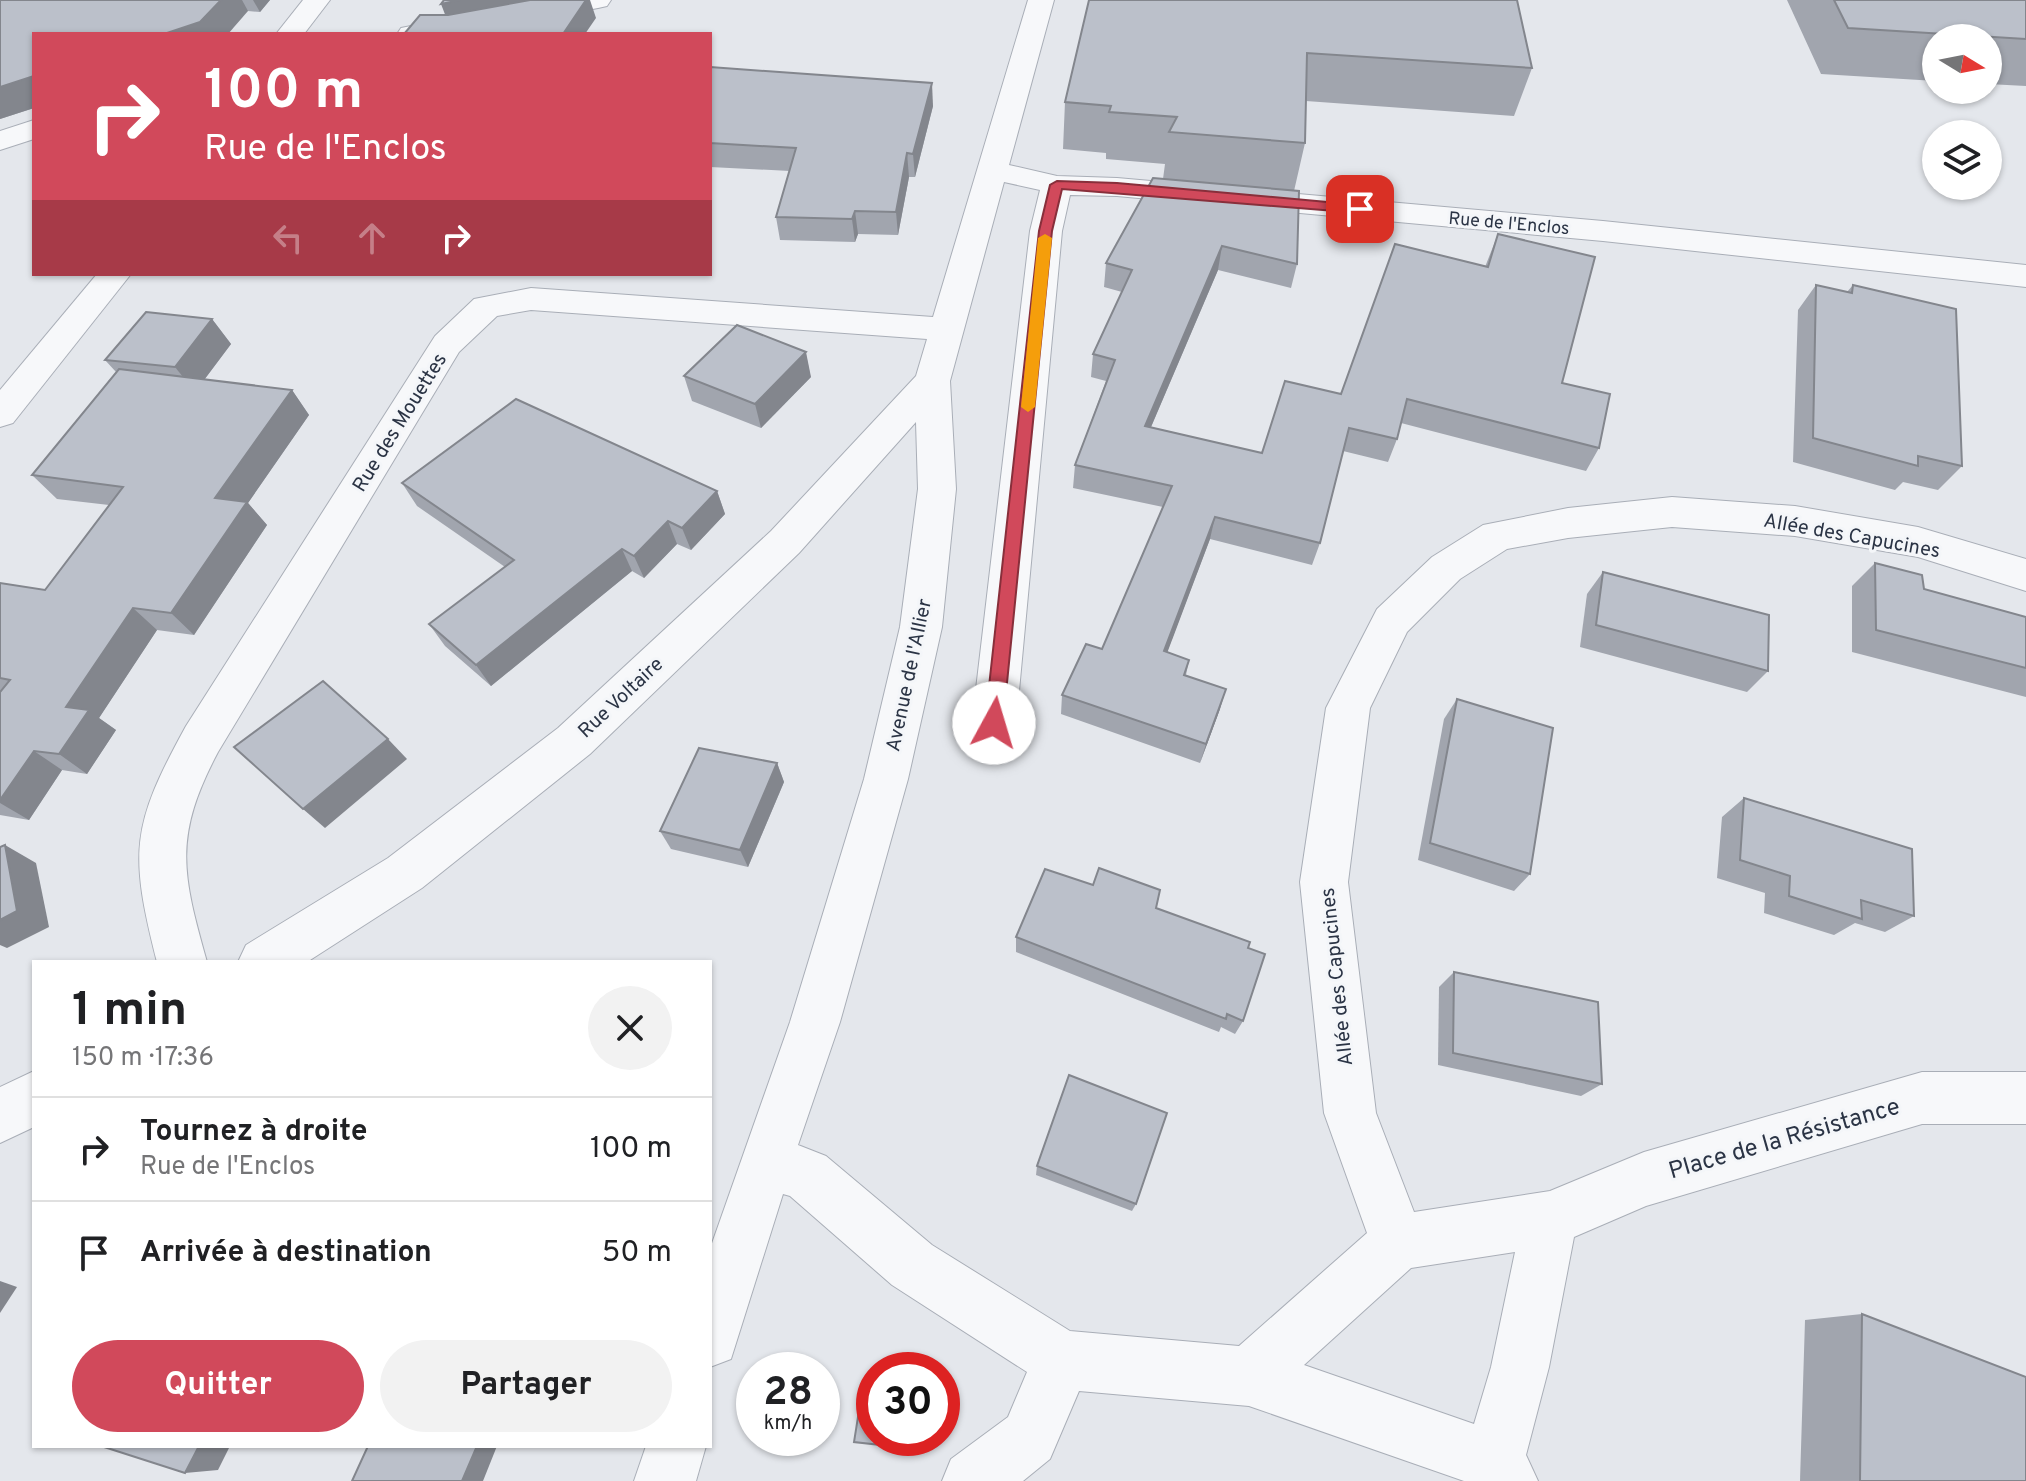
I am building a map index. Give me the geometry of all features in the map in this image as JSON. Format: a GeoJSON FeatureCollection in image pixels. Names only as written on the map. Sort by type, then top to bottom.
{"type":"FeatureCollection","features":[{"type":"Feature","properties":{"kind":"street"},"geometry":{"type":"LineString","coordinates":[[292,32],[317,0]]}},
{"type":"Feature","properties":{"kind":"street"},"geometry":{"type":"LineString","coordinates":[[423,32],[598,0]]}},
{"type":"Feature","properties":{"kind":"street","name":"Avenue de l'Allier"},"geometry":{"type":"LineString","coordinates":[[712,1332],[766,1161],[815,1022],[882,795],[921,627],[937,489],[932,381],[1041,0]]}},
{"type":"Feature","properties":{"kind":"street"},"geometry":{"type":"LineString","coordinates":[[0,141],[32,130]]}},
{"type":"Feature","properties":{"kind":"street","name":"Rue de l'Enclos"},"geometry":{"type":"LineString","coordinates":[[992,170],[1057,185],[1117,187],[1603,231],[2026,276]]}},
{"type":"Feature","properties":{"kind":"street"},"geometry":{"type":"LineString","coordinates":[[994,723],[1046,231],[1057,185]]}},
{"type":"Feature","properties":{"kind":"street"},"geometry":{"type":"LineString","coordinates":[[0,414],[113,276]]}},
{"type":"Feature","properties":{"kind":"street","name":"Rue des Mouettes"},"geometry":{"type":"LineString","coordinates":[[182,960],[163,882],[163,828],[174,792],[202,739],[447,344],[486,307],[531,299],[877,322],[946,330]]}},
{"type":"Feature","properties":{"kind":"street","name":"Rue Voltaire"},"geometry":{"type":"LineString","coordinates":[[266,960],[405,873],[574,741],[785,542],[932,381]]}},
{"type":"Feature","properties":{"kind":"street","name":"Allée des Capucines"},"geometry":{"type":"LineString","coordinates":[[1398,1242],[1350,1113],[1324,882],[1348,708],[1392,621],[1446,568],[1497,536],[1568,523],[1672,512],[1795,521],[1918,542],[2026,575]]}},
{"type":"Feature","properties":{"kind":"street"},"geometry":{"type":"LineString","coordinates":[[0,1117],[32,1098]]}},
{"type":"Feature","properties":{"kind":"street","name":"Place de la Résistance"},"geometry":{"type":"LineString","coordinates":[[1398,1242],[1550,1219],[1644,1179],[1922,1098],[2026,1098]]}},
{"type":"Feature","properties":{"kind":"street"},"geometry":{"type":"LineString","coordinates":[[766,1161],[807,1175],[912,1265],[1062,1360],[1249,1376],[1501,1471],[1550,1219]]}},
{"type":"Feature","properties":{"kind":"street"},"geometry":{"type":"LineString","coordinates":[[1249,1376],[1398,1242]]}},
{"type":"Feature","properties":{"kind":"street"},"geometry":{"type":"LineString","coordinates":[[973,1481],[1029,1438],[1062,1360]]}},
{"type":"Feature","properties":{"kind":"street"},"geometry":{"type":"LineString","coordinates":[[665,1481],[675,1448]]}},
{"type":"Feature","properties":{"kind":"building"},"geometry":{"type":"Polygon","coordinates":[[[0,0],[221,0],[200,22],[170,32],[32,32],[32,77],[0,87],[0,0]]]}},
{"type":"Feature","properties":{"kind":"building"},"geometry":{"type":"Polygon","coordinates":[[[530,0],[586,0],[564,32],[406,32],[420,15],[448,15],[530,0]]]}},
{"type":"Feature","properties":{"kind":"building"},"geometry":{"type":"Polygon","coordinates":[[[1089,0],[1517,0],[1532,68],[1307,53],[1305,143],[1169,132],[1177,117],[1109,112],[1111,106],[1065,102],[1089,0]]]}},
{"type":"Feature","properties":{"kind":"building"},"geometry":{"type":"Polygon","coordinates":[[[1834,0],[2026,0],[2026,39],[2002,38],[2002,24],[1922,24],[1922,33],[1848,28],[1834,0]]]}},
{"type":"Feature","properties":{"kind":"building"},"geometry":{"type":"Polygon","coordinates":[[[712,67],[932,83],[913,154],[907,153],[896,212],[855,211],[852,219],[776,217],[796,148],[712,143],[712,67]]]}},
{"type":"Feature","properties":{"kind":"building"},"geometry":{"type":"Polygon","coordinates":[[[1153,178],[1299,191],[1297,264],[1222,246],[1145,426],[1262,453],[1285,381],[1341,394],[1395,244],[1488,267],[1498,234],[1595,257],[1562,383],[1610,394],[1599,448],[1407,399],[1397,439],[1349,428],[1320,543],[1215,517],[1164,651],[1189,660],[1184,675],[1226,689],[1206,744],[1062,695],[1086,644],[1102,649],[1172,486],[1075,465],[1115,360],[1093,354],[1132,270],[1106,263],[1153,178]]]}},
{"type":"Feature","properties":{"kind":"building"},"geometry":{"type":"Polygon","coordinates":[[[1816,285],[1852,293],[1853,285],[1956,309],[1962,466],[1918,456],[1918,466],[1813,438],[1816,285]]]}},
{"type":"Feature","properties":{"kind":"building"},"geometry":{"type":"Polygon","coordinates":[[[146,312],[212,319],[175,367],[105,360],[146,312]]]}},
{"type":"Feature","properties":{"kind":"building"},"geometry":{"type":"Polygon","coordinates":[[[737,325],[806,352],[755,404],[684,376],[737,325]]]}},
{"type":"Feature","properties":{"kind":"building"},"geometry":{"type":"Polygon","coordinates":[[[119,369],[292,390],[215,498],[247,502],[171,613],[133,608],[66,707],[89,710],[59,754],[34,751],[0,800],[0,692],[10,680],[0,678],[0,583],[45,590],[123,487],[32,475],[119,369]]]}},
{"type":"Feature","properties":{"kind":"building"},"geometry":{"type":"Polygon","coordinates":[[[516,399],[717,491],[682,528],[668,521],[634,556],[622,549],[476,665],[429,624],[514,560],[402,483],[516,399]]]}},
{"type":"Feature","properties":{"kind":"building"},"geometry":{"type":"Polygon","coordinates":[[[1875,563],[1922,575],[1924,589],[2026,617],[2026,668],[1876,630],[1875,563]]]}},
{"type":"Feature","properties":{"kind":"building"},"geometry":{"type":"Polygon","coordinates":[[[1603,572],[1769,615],[1768,671],[1596,625],[1603,572]]]}},
{"type":"Feature","properties":{"kind":"building"},"geometry":{"type":"Polygon","coordinates":[[[323,681],[388,739],[303,809],[234,747],[323,681]]]}},
{"type":"Feature","properties":{"kind":"building"},"geometry":{"type":"Polygon","coordinates":[[[1457,699],[1553,728],[1530,874],[1430,843],[1457,699]]]}},
{"type":"Feature","properties":{"kind":"building"},"geometry":{"type":"Polygon","coordinates":[[[699,748],[777,763],[740,850],[660,831],[699,748]]]}},
{"type":"Feature","properties":{"kind":"building"},"geometry":{"type":"Polygon","coordinates":[[[1744,798],[1912,849],[1914,916],[1861,900],[1862,919],[1789,896],[1790,876],[1740,860],[1744,798]]]}},
{"type":"Feature","properties":{"kind":"building"},"geometry":{"type":"Polygon","coordinates":[[[5,845],[17,911],[0,920],[0,847],[5,845]]]}},
{"type":"Feature","properties":{"kind":"building"},"geometry":{"type":"Polygon","coordinates":[[[1099,868],[1160,890],[1156,908],[1250,942],[1248,948],[1265,954],[1243,1021],[1227,1014],[1226,1019],[1016,937],[1045,869],[1093,885],[1099,868]]]}},
{"type":"Feature","properties":{"kind":"building"},"geometry":{"type":"Polygon","coordinates":[[[1454,972],[1598,1002],[1602,1084],[1453,1053],[1454,972]]]}},
{"type":"Feature","properties":{"kind":"building"},"geometry":{"type":"Polygon","coordinates":[[[1069,1075],[1167,1113],[1136,1204],[1037,1166],[1069,1075]]]}},
{"type":"Feature","properties":{"kind":"building"},"geometry":{"type":"Polygon","coordinates":[[[1862,1314],[2026,1377],[2026,1481],[1860,1481],[1862,1314]]]}},
{"type":"Feature","properties":{"kind":"building"},"geometry":{"type":"Polygon","coordinates":[[[107,1448],[198,1448],[185,1473],[107,1448]]]}},
{"type":"Feature","properties":{"kind":"building"},"geometry":{"type":"Polygon","coordinates":[[[367,1448],[476,1448],[462,1481],[352,1481],[367,1448]]]}},
{"type":"Feature","properties":{"kind":"slow traffic"},"geometry":{"type":"LineString","coordinates":[[1028,407],[1045,238]]}},
{"type":"Feature","properties":{"kind":"route"},"geometry":{"type":"LineString","coordinates":[[994,723],[1046,231],[1057,185],[1117,187],[1360,209]]}}]}
